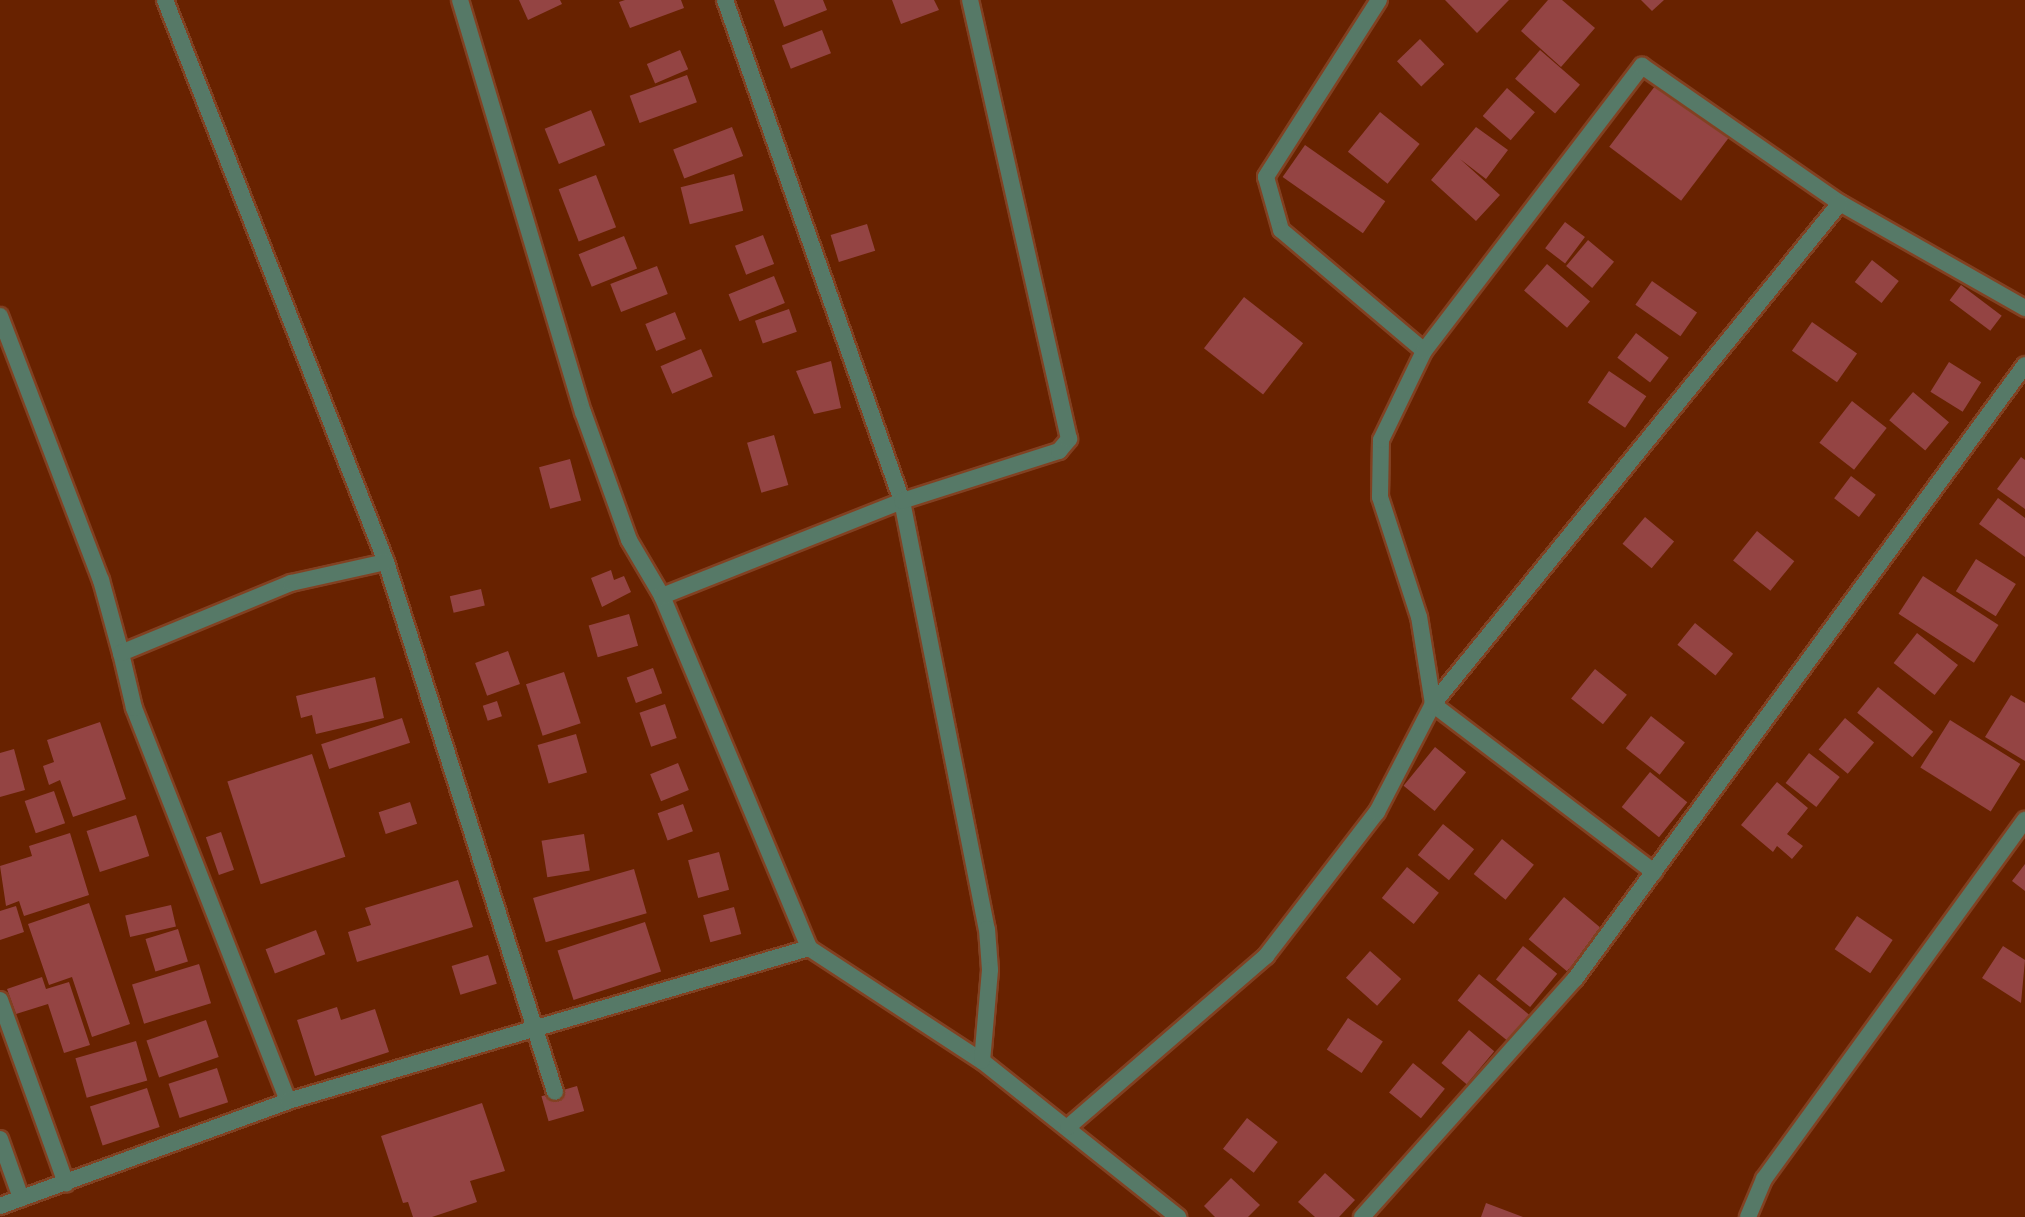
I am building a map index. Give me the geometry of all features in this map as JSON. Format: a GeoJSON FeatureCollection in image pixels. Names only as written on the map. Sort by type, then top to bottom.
{"type":"FeatureCollection","features":[{"type":"Feature","properties":{"kind":"street"},"geometry":{"type":"LineString","coordinates":[[165,0],[386,562],[538,1029],[555,1092]]}},
{"type":"Feature","properties":{"kind":"street"},"geometry":{"type":"LineString","coordinates":[[460,0],[583,412],[629,540],[662,596],[809,948],[982,1061],[1178,1217]]}},
{"type":"Feature","properties":{"kind":"street"},"geometry":{"type":"LineString","coordinates":[[725,0],[902,501],[987,929],[990,970],[982,1061]]}},
{"type":"Feature","properties":{"kind":"street"},"geometry":{"type":"LineString","coordinates":[[662,596],[902,501],[1059,451],[1069,439],[970,0]]}},
{"type":"Feature","properties":{"kind":"street"},"geometry":{"type":"LineString","coordinates":[[1379,0],[1266,177],[1281,230],[1424,351]]}},
{"type":"Feature","properties":{"kind":"street"},"geometry":{"type":"LineString","coordinates":[[1654,872],[1433,704],[1419,617],[1380,497],[1381,440],[1424,351],[1642,66],[1840,203],[2025,308]]}},
{"type":"Feature","properties":{"kind":"street"},"geometry":{"type":"LineString","coordinates":[[1068,1127],[1266,956],[1377,812],[1433,704],[1840,203]]}},
{"type":"Feature","properties":{"kind":"street"},"geometry":{"type":"LineString","coordinates":[[0,316],[101,580],[134,708],[288,1101]]}},
{"type":"Feature","properties":{"kind":"street"},"geometry":{"type":"LineString","coordinates":[[1362,1217],[1575,979],[2025,365]]}},
{"type":"Feature","properties":{"kind":"street"},"geometry":{"type":"LineString","coordinates":[[121,653],[291,583],[386,562]]}},
{"type":"Feature","properties":{"kind":"street"},"geometry":{"type":"LineString","coordinates":[[1748,1217],[1764,1179],[2025,820]]}},
{"type":"Feature","properties":{"kind":"street"},"geometry":{"type":"LineString","coordinates":[[0,1206],[288,1101],[809,948]]}},
{"type":"Feature","properties":{"kind":"street"},"geometry":{"type":"LineString","coordinates":[[0,1000],[66,1183]]}},
{"type":"Feature","properties":{"kind":"street"},"geometry":{"type":"LineString","coordinates":[[0,1139],[21,1198]]}},
{"type":"Feature","properties":{"kind":"building"},"geometry":{"type":"Polygon","coordinates":[[[519,0],[560,0],[562,4],[528,20],[519,0]]]}},
{"type":"Feature","properties":{"kind":"building"},"geometry":{"type":"Polygon","coordinates":[[[681,0],[684,8],[630,28],[619,2],[681,0]]]}},
{"type":"Feature","properties":{"kind":"building"},"geometry":{"type":"Polygon","coordinates":[[[774,0],[823,0],[827,10],[784,27],[774,0]]]}},
{"type":"Feature","properties":{"kind":"building"},"geometry":{"type":"Polygon","coordinates":[[[892,0],[934,0],[939,10],[901,24],[892,0]]]}},
{"type":"Feature","properties":{"kind":"building"},"geometry":{"type":"Polygon","coordinates":[[[1445,0],[1509,0],[1477,33],[1445,0]]]}},
{"type":"Feature","properties":{"kind":"building"},"geometry":{"type":"Polygon","coordinates":[[[1548,0],[1562,0],[1595,28],[1561,67],[1521,31],[1548,0]]]}},
{"type":"Feature","properties":{"kind":"building"},"geometry":{"type":"Polygon","coordinates":[[[1641,0],[1664,0],[1652,11],[1641,0]]]}},
{"type":"Feature","properties":{"kind":"building"},"geometry":{"type":"Polygon","coordinates":[[[822,30],[831,53],[791,69],[782,45],[822,30]]]}},
{"type":"Feature","properties":{"kind":"building"},"geometry":{"type":"Polygon","coordinates":[[[1420,39],[1444,64],[1421,86],[1397,61],[1420,39]]]}},
{"type":"Feature","properties":{"kind":"building"},"geometry":{"type":"Polygon","coordinates":[[[680,50],[688,69],[655,83],[647,64],[680,50]]]}},
{"type":"Feature","properties":{"kind":"building"},"geometry":{"type":"Polygon","coordinates":[[[1540,50],[1580,85],[1555,113],[1515,79],[1540,50]]]}},
{"type":"Feature","properties":{"kind":"building"},"geometry":{"type":"Polygon","coordinates":[[[687,75],[697,102],[640,123],[630,96],[687,75]]]}},
{"type":"Feature","properties":{"kind":"building"},"geometry":{"type":"Polygon","coordinates":[[[1658,82],[1730,136],[1681,201],[1609,147],[1658,82]]]}},
{"type":"Feature","properties":{"kind":"building"},"geometry":{"type":"Polygon","coordinates":[[[1507,88],[1535,112],[1511,140],[1483,116],[1507,88]]]}},
{"type":"Feature","properties":{"kind":"building"},"geometry":{"type":"Polygon","coordinates":[[[591,110],[605,145],[559,164],[545,129],[591,110]]]}},
{"type":"Feature","properties":{"kind":"building"},"geometry":{"type":"Polygon","coordinates":[[[1380,112],[1420,144],[1388,184],[1348,152],[1380,112]]]}},
{"type":"Feature","properties":{"kind":"building"},"geometry":{"type":"Polygon","coordinates":[[[732,127],[743,156],[684,179],[673,150],[732,127]]]}},
{"type":"Feature","properties":{"kind":"building"},"geometry":{"type":"Polygon","coordinates":[[[1476,127],[1508,150],[1486,179],[1460,159],[1500,195],[1476,221],[1431,180],[1476,127]]]}},
{"type":"Feature","properties":{"kind":"building"},"geometry":{"type":"Polygon","coordinates":[[[1305,145],[1385,201],[1363,233],[1283,177],[1305,145]]]}},
{"type":"Feature","properties":{"kind":"building"},"geometry":{"type":"Polygon","coordinates":[[[734,174],[743,211],[690,224],[681,187],[734,174]]]}},
{"type":"Feature","properties":{"kind":"building"},"geometry":{"type":"Polygon","coordinates":[[[596,175],[616,227],[579,242],[559,189],[596,175]]]}},
{"type":"Feature","properties":{"kind":"building"},"geometry":{"type":"Polygon","coordinates":[[[1565,222],[1585,237],[1565,263],[1545,248],[1565,222]]]}},
{"type":"Feature","properties":{"kind":"building"},"geometry":{"type":"Polygon","coordinates":[[[867,224],[875,251],[839,262],[831,235],[867,224]]]}},
{"type":"Feature","properties":{"kind":"building"},"geometry":{"type":"Polygon","coordinates":[[[763,235],[774,264],[746,275],[735,246],[763,235]]]}},
{"type":"Feature","properties":{"kind":"building"},"geometry":{"type":"Polygon","coordinates":[[[624,236],[637,268],[592,287],[579,254],[624,236]]]}},
{"type":"Feature","properties":{"kind":"building"},"geometry":{"type":"Polygon","coordinates":[[[1588,240],[1614,262],[1592,288],[1566,266],[1588,240]]]}},
{"type":"Feature","properties":{"kind":"building"},"geometry":{"type":"Polygon","coordinates":[[[1872,260],[1899,281],[1882,303],[1855,282],[1872,260]]]}},
{"type":"Feature","properties":{"kind":"building"},"geometry":{"type":"Polygon","coordinates":[[[1547,264],[1590,301],[1567,328],[1524,290],[1547,264]]]}},
{"type":"Feature","properties":{"kind":"building"},"geometry":{"type":"Polygon","coordinates":[[[657,266],[668,294],[621,312],[610,284],[657,266]]]}},
{"type":"Feature","properties":{"kind":"building"},"geometry":{"type":"Polygon","coordinates":[[[774,276],[785,303],[739,321],[729,294],[774,276]]]}},
{"type":"Feature","properties":{"kind":"building"},"geometry":{"type":"Polygon","coordinates":[[[1652,281],[1697,313],[1680,336],[1635,305],[1652,281]]]}},
{"type":"Feature","properties":{"kind":"building"},"geometry":{"type":"Polygon","coordinates":[[[1961,285],[2002,316],[1990,331],[1950,300],[1961,285]]]}},
{"type":"Feature","properties":{"kind":"building"},"geometry":{"type":"Polygon","coordinates":[[[1244,297],[1303,343],[1263,394],[1204,348],[1244,297]]]}},
{"type":"Feature","properties":{"kind":"building"},"geometry":{"type":"Polygon","coordinates":[[[789,309],[797,332],[763,343],[755,321],[789,309]]]}},
{"type":"Feature","properties":{"kind":"building"},"geometry":{"type":"Polygon","coordinates":[[[675,312],[686,339],[656,351],[645,324],[675,312]]]}},
{"type":"Feature","properties":{"kind":"building"},"geometry":{"type":"Polygon","coordinates":[[[1812,322],[1857,354],[1837,382],[1792,351],[1812,322]]]}},
{"type":"Feature","properties":{"kind":"building"},"geometry":{"type":"Polygon","coordinates":[[[1636,333],[1669,358],[1650,382],[1617,358],[1636,333]]]}},
{"type":"Feature","properties":{"kind":"building"},"geometry":{"type":"Polygon","coordinates":[[[701,349],[713,377],[672,394],[660,366],[701,349]]]}},
{"type":"Feature","properties":{"kind":"building"},"geometry":{"type":"Polygon","coordinates":[[[831,361],[841,408],[814,414],[796,371],[831,361]]]}},
{"type":"Feature","properties":{"kind":"building"},"geometry":{"type":"Polygon","coordinates":[[[1949,362],[1981,382],[1963,412],[1930,392],[1949,362]]]}},
{"type":"Feature","properties":{"kind":"building"},"geometry":{"type":"Polygon","coordinates":[[[1609,371],[1646,396],[1625,428],[1588,403],[1609,371]]]}},
{"type":"Feature","properties":{"kind":"building"},"geometry":{"type":"Polygon","coordinates":[[[1913,392],[1949,422],[1925,451],[1889,420],[1913,392]]]}},
{"type":"Feature","properties":{"kind":"building"},"geometry":{"type":"Polygon","coordinates":[[[1852,401],[1887,428],[1854,470],[1819,443],[1852,401]]]}},
{"type":"Feature","properties":{"kind":"building"},"geometry":{"type":"Polygon","coordinates":[[[774,435],[788,485],[761,493],[747,443],[774,435]]]}},
{"type":"Feature","properties":{"kind":"building"},"geometry":{"type":"Polygon","coordinates":[[[2021,457],[2025,460],[2025,509],[1997,489],[2021,457]]]}},
{"type":"Feature","properties":{"kind":"building"},"geometry":{"type":"Polygon","coordinates":[[[570,459],[581,501],[550,509],[539,467],[570,459]]]}},
{"type":"Feature","properties":{"kind":"building"},"geometry":{"type":"Polygon","coordinates":[[[1851,476],[1876,495],[1859,517],[1834,498],[1851,476]]]}},
{"type":"Feature","properties":{"kind":"building"},"geometry":{"type":"Polygon","coordinates":[[[1998,498],[2025,518],[2025,557],[1979,524],[1998,498]]]}},
{"type":"Feature","properties":{"kind":"building"},"geometry":{"type":"Polygon","coordinates":[[[1645,517],[1674,541],[1652,568],[1623,544],[1645,517]]]}},
{"type":"Feature","properties":{"kind":"building"},"geometry":{"type":"Polygon","coordinates":[[[1757,531],[1794,561],[1770,591],[1733,561],[1757,531]]]}},
{"type":"Feature","properties":{"kind":"building"},"geometry":{"type":"Polygon","coordinates":[[[1976,559],[2016,584],[1996,616],[1956,591],[1976,559]]]}},
{"type":"Feature","properties":{"kind":"building"},"geometry":{"type":"Polygon","coordinates":[[[611,570],[614,580],[624,576],[631,592],[602,607],[591,578],[611,570]]]}},
{"type":"Feature","properties":{"kind":"building"},"geometry":{"type":"Polygon","coordinates":[[[1923,576],[1998,625],[1974,663],[1898,614],[1923,576]]]}},
{"type":"Feature","properties":{"kind":"building"},"geometry":{"type":"Polygon","coordinates":[[[481,589],[485,606],[454,613],[450,596],[481,589]]]}},
{"type":"Feature","properties":{"kind":"building"},"geometry":{"type":"Polygon","coordinates":[[[629,614],[638,646],[598,657],[589,626],[629,614]]]}},
{"type":"Feature","properties":{"kind":"building"},"geometry":{"type":"Polygon","coordinates":[[[1695,623],[1733,654],[1715,676],[1677,645],[1695,623]]]}},
{"type":"Feature","properties":{"kind":"building"},"geometry":{"type":"Polygon","coordinates":[[[1917,633],[1958,665],[1935,695],[1894,663],[1917,633]]]}},
{"type":"Feature","properties":{"kind":"building"},"geometry":{"type":"Polygon","coordinates":[[[508,651],[520,684],[487,696],[475,663],[508,651]]]}},
{"type":"Feature","properties":{"kind":"building"},"geometry":{"type":"Polygon","coordinates":[[[653,668],[662,693],[636,703],[627,678],[653,668]]]}},
{"type":"Feature","properties":{"kind":"building"},"geometry":{"type":"Polygon","coordinates":[[[1595,669],[1627,695],[1603,724],[1571,699],[1595,669]]]}},
{"type":"Feature","properties":{"kind":"building"},"geometry":{"type":"Polygon","coordinates":[[[564,672],[581,723],[543,736],[526,684],[564,672]]]}},
{"type":"Feature","properties":{"kind":"building"},"geometry":{"type":"Polygon","coordinates":[[[375,677],[384,718],[316,734],[312,715],[301,718],[296,696],[375,677]]]}},
{"type":"Feature","properties":{"kind":"building"},"geometry":{"type":"Polygon","coordinates":[[[1878,687],[1933,732],[1912,757],[1857,713],[1878,687]]]}},
{"type":"Feature","properties":{"kind":"building"},"geometry":{"type":"Polygon","coordinates":[[[2011,695],[2025,703],[2025,761],[1985,737],[2011,695]]]}},
{"type":"Feature","properties":{"kind":"building"},"geometry":{"type":"Polygon","coordinates":[[[497,701],[502,716],[488,721],[483,706],[497,701]]]}},
{"type":"Feature","properties":{"kind":"building"},"geometry":{"type":"Polygon","coordinates":[[[665,704],[677,738],[651,747],[639,713],[665,704]]]}},
{"type":"Feature","properties":{"kind":"building"},"geometry":{"type":"Polygon","coordinates":[[[1651,716],[1685,742],[1660,775],[1626,748],[1651,716]]]}},
{"type":"Feature","properties":{"kind":"building"},"geometry":{"type":"Polygon","coordinates":[[[402,718],[410,743],[329,769],[321,744],[402,718]]]}},
{"type":"Feature","properties":{"kind":"building"},"geometry":{"type":"Polygon","coordinates":[[[1845,718],[1874,742],[1848,774],[1819,749],[1845,718]]]}},
{"type":"Feature","properties":{"kind":"building"},"geometry":{"type":"Polygon","coordinates":[[[1950,720],[2020,764],[1991,811],[1920,767],[1950,720]]]}},
{"type":"Feature","properties":{"kind":"building"},"geometry":{"type":"Polygon","coordinates":[[[100,722],[126,799],[73,817],[60,780],[49,785],[43,766],[54,762],[47,740],[100,722]]]}},
{"type":"Feature","properties":{"kind":"building"},"geometry":{"type":"Polygon","coordinates":[[[576,734],[587,772],[549,783],[538,745],[576,734]]]}},
{"type":"Feature","properties":{"kind":"building"},"geometry":{"type":"Polygon","coordinates":[[[1435,747],[1466,772],[1435,811],[1404,786],[1435,747]]]}},
{"type":"Feature","properties":{"kind":"building"},"geometry":{"type":"Polygon","coordinates":[[[14,749],[25,790],[0,797],[0,753],[14,749]]]}},
{"type":"Feature","properties":{"kind":"building"},"geometry":{"type":"Polygon","coordinates":[[[1809,753],[1840,777],[1816,807],[1786,783],[1809,753]]]}},
{"type":"Feature","properties":{"kind":"building"},"geometry":{"type":"Polygon","coordinates":[[[312,754],[345,857],[261,884],[227,782],[312,754]]]}},
{"type":"Feature","properties":{"kind":"building"},"geometry":{"type":"Polygon","coordinates":[[[678,763],[689,790],[661,801],[650,774],[678,763]]]}},
{"type":"Feature","properties":{"kind":"building"},"geometry":{"type":"Polygon","coordinates":[[[1650,772],[1687,802],[1659,837],[1622,807],[1650,772]]]}},
{"type":"Feature","properties":{"kind":"building"},"geometry":{"type":"Polygon","coordinates":[[[1777,782],[1808,808],[1787,834],[1803,846],[1792,859],[1777,846],[1773,852],[1741,825],[1777,782]]]}},
{"type":"Feature","properties":{"kind":"building"},"geometry":{"type":"Polygon","coordinates":[[[54,791],[65,823],[36,833],[25,801],[54,791]]]}},
{"type":"Feature","properties":{"kind":"building"},"geometry":{"type":"Polygon","coordinates":[[[410,802],[417,824],[386,834],[379,812],[410,802]]]}},
{"type":"Feature","properties":{"kind":"building"},"geometry":{"type":"Polygon","coordinates":[[[683,804],[693,831],[668,840],[658,813],[683,804]]]}},
{"type":"Feature","properties":{"kind":"building"},"geometry":{"type":"Polygon","coordinates":[[[136,815],[149,856],[100,872],[87,831],[136,815]]]}},
{"type":"Feature","properties":{"kind":"building"},"geometry":{"type":"Polygon","coordinates":[[[1443,824],[1474,849],[1449,880],[1418,855],[1443,824]]]}},
{"type":"Feature","properties":{"kind":"building"},"geometry":{"type":"Polygon","coordinates":[[[221,832],[234,870],[219,875],[206,837],[221,832]]]}},
{"type":"Feature","properties":{"kind":"building"},"geometry":{"type":"Polygon","coordinates":[[[70,833],[89,895],[24,916],[19,901],[6,906],[0,866],[32,856],[29,846],[70,833]]]}},
{"type":"Feature","properties":{"kind":"building"},"geometry":{"type":"Polygon","coordinates":[[[584,834],[590,871],[547,877],[542,841],[584,834]]]}},
{"type":"Feature","properties":{"kind":"building"},"geometry":{"type":"Polygon","coordinates":[[[1502,839],[1534,865],[1506,900],[1474,874],[1502,839]]]}},
{"type":"Feature","properties":{"kind":"building"},"geometry":{"type":"Polygon","coordinates":[[[719,852],[729,890],[698,898],[688,860],[719,852]]]}},
{"type":"Feature","properties":{"kind":"building"},"geometry":{"type":"Polygon","coordinates":[[[2025,864],[2025,891],[2012,881],[2025,864]]]}},
{"type":"Feature","properties":{"kind":"building"},"geometry":{"type":"Polygon","coordinates":[[[1407,867],[1439,893],[1414,924],[1382,898],[1407,867]]]}},
{"type":"Feature","properties":{"kind":"building"},"geometry":{"type":"Polygon","coordinates":[[[634,869],[647,913],[546,942],[533,898],[634,869]]]}},
{"type":"Feature","properties":{"kind":"building"},"geometry":{"type":"Polygon","coordinates":[[[458,880],[473,927],[357,962],[348,932],[371,925],[365,908],[458,880]]]}},
{"type":"Feature","properties":{"kind":"building"},"geometry":{"type":"Polygon","coordinates":[[[1564,897],[1602,929],[1567,971],[1529,939],[1564,897]]]}},
{"type":"Feature","properties":{"kind":"building"},"geometry":{"type":"Polygon","coordinates":[[[89,903],[130,1024],[92,1037],[72,977],[49,985],[28,924],[89,903]]]}},
{"type":"Feature","properties":{"kind":"building"},"geometry":{"type":"Polygon","coordinates":[[[171,905],[176,926],[130,937],[125,916],[171,905]]]}},
{"type":"Feature","properties":{"kind":"building"},"geometry":{"type":"Polygon","coordinates":[[[16,906],[24,932],[0,940],[0,911],[16,906]]]}},
{"type":"Feature","properties":{"kind":"building"},"geometry":{"type":"Polygon","coordinates":[[[734,907],[741,934],[710,942],[703,915],[734,907]]]}},
{"type":"Feature","properties":{"kind":"building"},"geometry":{"type":"Polygon","coordinates":[[[1857,916],[1893,940],[1870,973],[1835,949],[1857,916]]]}},
{"type":"Feature","properties":{"kind":"building"},"geometry":{"type":"Polygon","coordinates":[[[645,922],[661,971],[574,1000],[558,950],[645,922]]]}},
{"type":"Feature","properties":{"kind":"building"},"geometry":{"type":"Polygon","coordinates":[[[178,929],[188,962],[155,971],[145,939],[178,929]]]}},
{"type":"Feature","properties":{"kind":"building"},"geometry":{"type":"Polygon","coordinates":[[[316,930],[325,954],[275,974],[266,949],[316,930]]]}},
{"type":"Feature","properties":{"kind":"building"},"geometry":{"type":"Polygon","coordinates":[[[1523,946],[1557,974],[1530,1007],[1496,979],[1523,946]]]}},
{"type":"Feature","properties":{"kind":"building"},"geometry":{"type":"Polygon","coordinates":[[[2003,946],[2025,960],[2021,1003],[1982,978],[2003,946]]]}},
{"type":"Feature","properties":{"kind":"building"},"geometry":{"type":"Polygon","coordinates":[[[1370,951],[1401,979],[1377,1006],[1346,978],[1370,951]]]}},
{"type":"Feature","properties":{"kind":"building"},"geometry":{"type":"Polygon","coordinates":[[[488,955],[497,984],[460,995],[452,966],[488,955]]]}},
{"type":"Feature","properties":{"kind":"building"},"geometry":{"type":"Polygon","coordinates":[[[199,964],[211,1003],[144,1024],[132,984],[199,964]]]}},
{"type":"Feature","properties":{"kind":"building"},"geometry":{"type":"Polygon","coordinates":[[[1479,974],[1533,1017],[1511,1044],[1458,1000],[1479,974]]]}},
{"type":"Feature","properties":{"kind":"building"},"geometry":{"type":"Polygon","coordinates":[[[42,977],[46,989],[69,982],[90,1045],[64,1053],[48,1004],[16,1014],[7,989],[42,977]]]}},
{"type":"Feature","properties":{"kind":"building"},"geometry":{"type":"Polygon","coordinates":[[[337,1007],[341,1020],[375,1009],[389,1052],[315,1076],[297,1020],[337,1007]]]}},
{"type":"Feature","properties":{"kind":"building"},"geometry":{"type":"Polygon","coordinates":[[[1348,1018],[1383,1041],[1362,1073],[1327,1050],[1348,1018]]]}},
{"type":"Feature","properties":{"kind":"building"},"geometry":{"type":"Polygon","coordinates":[[[206,1020],[219,1057],[159,1077],[146,1041],[206,1020]]]}},
{"type":"Feature","properties":{"kind":"building"},"geometry":{"type":"Polygon","coordinates":[[[1469,1030],[1494,1051],[1467,1084],[1441,1063],[1469,1030]]]}},
{"type":"Feature","properties":{"kind":"building"},"geometry":{"type":"Polygon","coordinates":[[[136,1041],[147,1080],[87,1098],[75,1058],[136,1041]]]}},
{"type":"Feature","properties":{"kind":"building"},"geometry":{"type":"Polygon","coordinates":[[[1413,1063],[1445,1089],[1421,1118],[1389,1093],[1413,1063]]]}},
{"type":"Feature","properties":{"kind":"building"},"geometry":{"type":"Polygon","coordinates":[[[217,1068],[228,1102],[180,1118],[168,1084],[217,1068]]]}},
{"type":"Feature","properties":{"kind":"building"},"geometry":{"type":"Polygon","coordinates":[[[577,1086],[584,1111],[549,1121],[541,1096],[577,1086]]]}},
{"type":"Feature","properties":{"kind":"building"},"geometry":{"type":"Polygon","coordinates":[[[147,1088],[160,1127],[103,1146],[90,1107],[147,1088]]]}},
{"type":"Feature","properties":{"kind":"building"},"geometry":{"type":"Polygon","coordinates":[[[482,1103],[505,1171],[470,1181],[477,1202],[432,1217],[413,1217],[408,1202],[403,1203],[381,1136],[482,1103]]]}},
{"type":"Feature","properties":{"kind":"building"},"geometry":{"type":"Polygon","coordinates":[[[1247,1118],[1278,1142],[1254,1173],[1223,1149],[1247,1118]]]}},
{"type":"Feature","properties":{"kind":"building"},"geometry":{"type":"Polygon","coordinates":[[[1325,1173],[1355,1200],[1339,1217],[1315,1217],[1298,1202],[1325,1173]]]}},
{"type":"Feature","properties":{"kind":"building"},"geometry":{"type":"Polygon","coordinates":[[[1231,1178],[1260,1205],[1248,1217],[1215,1217],[1204,1206],[1231,1178]]]}},
{"type":"Feature","properties":{"kind":"building"},"geometry":{"type":"Polygon","coordinates":[[[1486,1203],[1523,1217],[1481,1217],[1486,1203]]]}}]}
